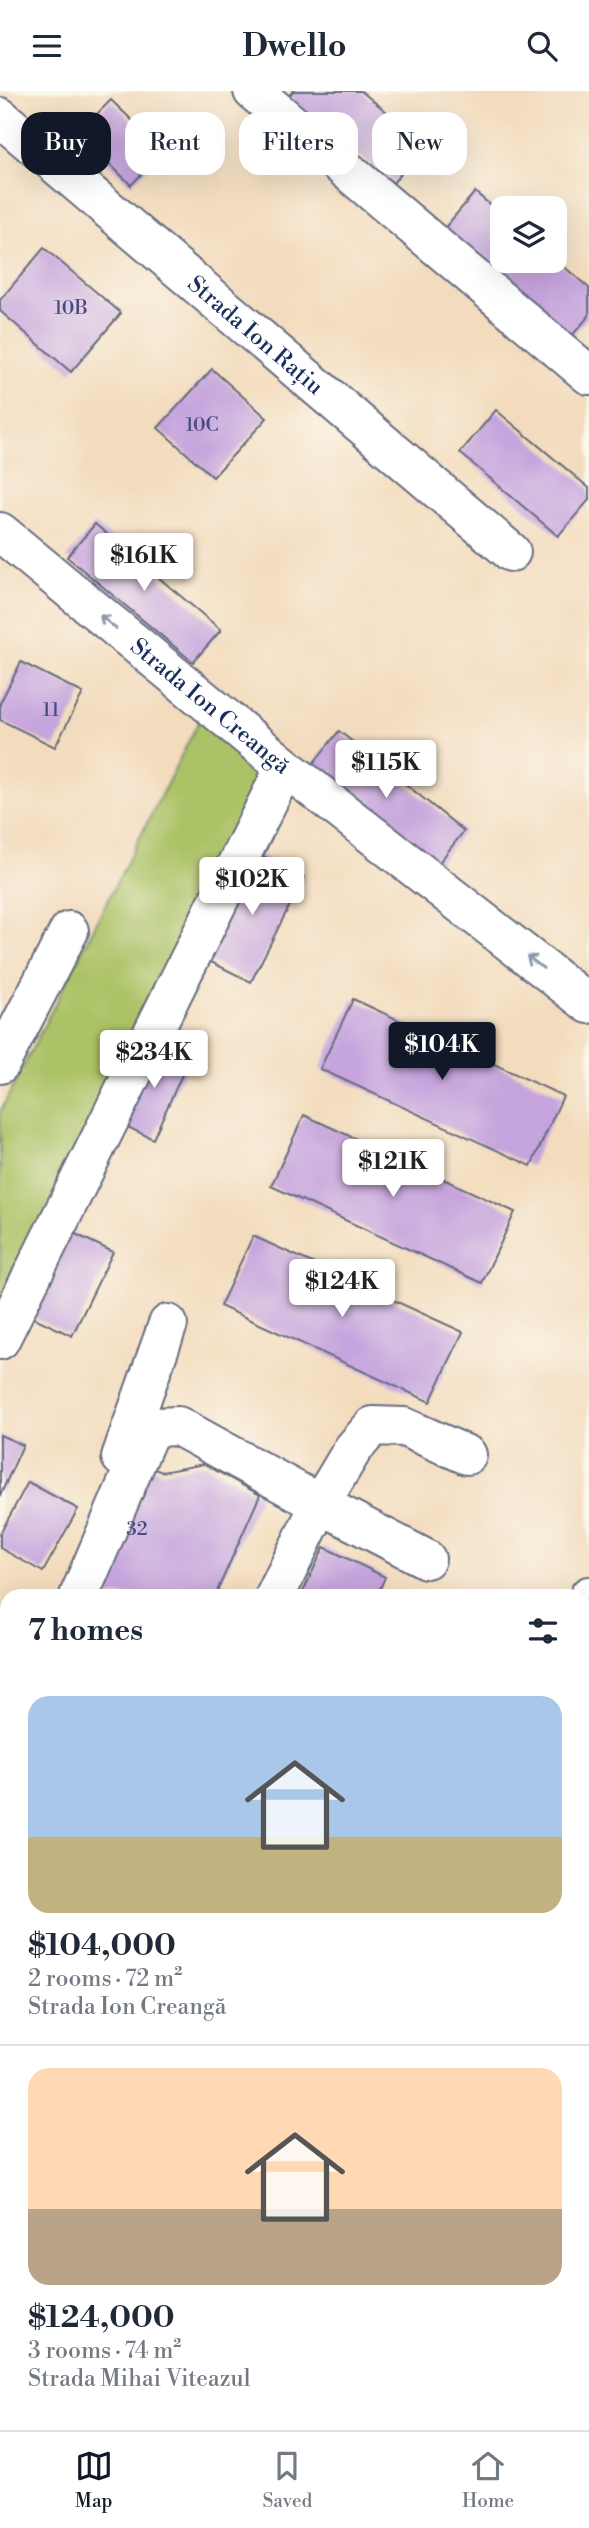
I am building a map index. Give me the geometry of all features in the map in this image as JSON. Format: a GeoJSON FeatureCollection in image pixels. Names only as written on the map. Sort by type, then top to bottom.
{"type":"FeatureCollection","features":[{"type":"Feature","properties":{"kind":"street"},"geometry":{"type":"LineString","coordinates":[[253,91],[589,375]]}},
{"type":"Feature","properties":{"kind":"street","name":"Strada Ion Rațiu"},"geometry":{"type":"LineString","coordinates":[[0,117],[511,552]]}},
{"type":"Feature","properties":{"kind":"street","name":"Strada Ion Creangă"},"geometry":{"type":"LineString","coordinates":[[0,532],[285,767],[589,1004]]}},
{"type":"Feature","properties":{"kind":"street"},"geometry":{"type":"LineString","coordinates":[[0,1340],[285,767]]}},
{"type":"Feature","properties":{"kind":"street"},"geometry":{"type":"LineString","coordinates":[[0,1064],[69,931]]}},
{"type":"Feature","properties":{"kind":"street"},"geometry":{"type":"LineString","coordinates":[[55,1589],[122,1455],[168,1324]]}},
{"type":"Feature","properties":{"kind":"street"},"geometry":{"type":"LineString","coordinates":[[82,1589],[148,1434],[156,1427],[178,1426],[426,1559]]}},
{"type":"Feature","properties":{"kind":"street"},"geometry":{"type":"LineString","coordinates":[[278,1589],[320,1504],[352,1450],[373,1426],[404,1427],[467,1455]]}},
{"type":"Feature","properties":{"kind":"green space"},"geometry":{"type":"Polygon","coordinates":[[[203,713],[271,769],[0,1324],[0,1112],[203,713]]]}},
{"type":"Feature","properties":{"kind":"building"},"geometry":{"type":"Polygon","coordinates":[[[293,91],[361,91],[387,112],[372,112],[372,166],[358,154],[358,112],[306,112],[288,97],[293,91]]]}},
{"type":"Feature","properties":{"kind":"building"},"geometry":{"type":"Polygon","coordinates":[[[111,100],[125,113],[125,175],[141,175],[131,185],[111,165],[111,112],[99,112],[111,100]]]}},
{"type":"Feature","properties":{"kind":"building"},"geometry":{"type":"Polygon","coordinates":[[[383,175],[400,175],[393,183],[383,175]]]}},
{"type":"Feature","properties":{"kind":"building"},"geometry":{"type":"Polygon","coordinates":[[[475,192],[490,205],[490,270],[443,230],[475,192]]]}},
{"type":"Feature","properties":{"kind":"building"},"geometry":{"type":"Polygon","coordinates":[[[44,248],[121,313],[71,372],[0,311],[0,300],[44,248]]]}},
{"type":"Feature","properties":{"kind":"building"},"geometry":{"type":"Polygon","coordinates":[[[567,269],[589,288],[589,316],[570,338],[494,273],[567,273],[567,269]]]}},
{"type":"Feature","properties":{"kind":"building"},"geometry":{"type":"Polygon","coordinates":[[[212,369],[267,418],[213,477],[158,428],[212,369]]]}},
{"type":"Feature","properties":{"kind":"building"},"geometry":{"type":"Polygon","coordinates":[[[496,410],[589,488],[589,500],[558,536],[460,453],[496,410]]]}},
{"type":"Feature","properties":{"kind":"building"},"geometry":{"type":"Polygon","coordinates":[[[95,524],[221,630],[193,662],[67,557],[95,524]]]}},
{"type":"Feature","properties":{"kind":"building"},"geometry":{"type":"Polygon","coordinates":[[[21,662],[83,693],[55,747],[0,720],[0,703],[21,662]]]}},
{"type":"Feature","properties":{"kind":"building"},"geometry":{"type":"Polygon","coordinates":[[[339,731],[464,831],[434,869],[308,770],[339,731]]]}},
{"type":"Feature","properties":{"kind":"building"},"geometry":{"type":"Polygon","coordinates":[[[253,851],[304,877],[251,982],[199,956],[253,851]]]}},
{"type":"Feature","properties":{"kind":"building"},"geometry":{"type":"Polygon","coordinates":[[[353,999],[563,1096],[531,1166],[320,1069],[353,999]]]}},
{"type":"Feature","properties":{"kind":"building"},"geometry":{"type":"Polygon","coordinates":[[[155,1041],[190,1057],[153,1139],[117,1122],[155,1041]]]}},
{"type":"Feature","properties":{"kind":"building"},"geometry":{"type":"Polygon","coordinates":[[[304,1115],[515,1212],[482,1283],[271,1186],[304,1115]]]}},
{"type":"Feature","properties":{"kind":"building"},"geometry":{"type":"Polygon","coordinates":[[[65,1229],[113,1252],[72,1336],[24,1313],[65,1229]]]}},
{"type":"Feature","properties":{"kind":"building"},"geometry":{"type":"Polygon","coordinates":[[[253,1236],[463,1332],[430,1402],[220,1306],[253,1236]]]}},
{"type":"Feature","properties":{"kind":"building"},"geometry":{"type":"Polygon","coordinates":[[[0,1435],[23,1445],[0,1496],[0,1435]]]}},
{"type":"Feature","properties":{"kind":"building"},"geometry":{"type":"Polygon","coordinates":[[[204,1464],[260,1495],[218,1589],[91,1589],[145,1465],[162,1472],[204,1464]]]}},
{"type":"Feature","properties":{"kind":"building"},"geometry":{"type":"Polygon","coordinates":[[[28,1482],[78,1509],[43,1572],[0,1548],[0,1534],[28,1482]]]}},
{"type":"Feature","properties":{"kind":"building"},"geometry":{"type":"Polygon","coordinates":[[[324,1547],[385,1577],[380,1589],[304,1589],[324,1547]]]}}]}
